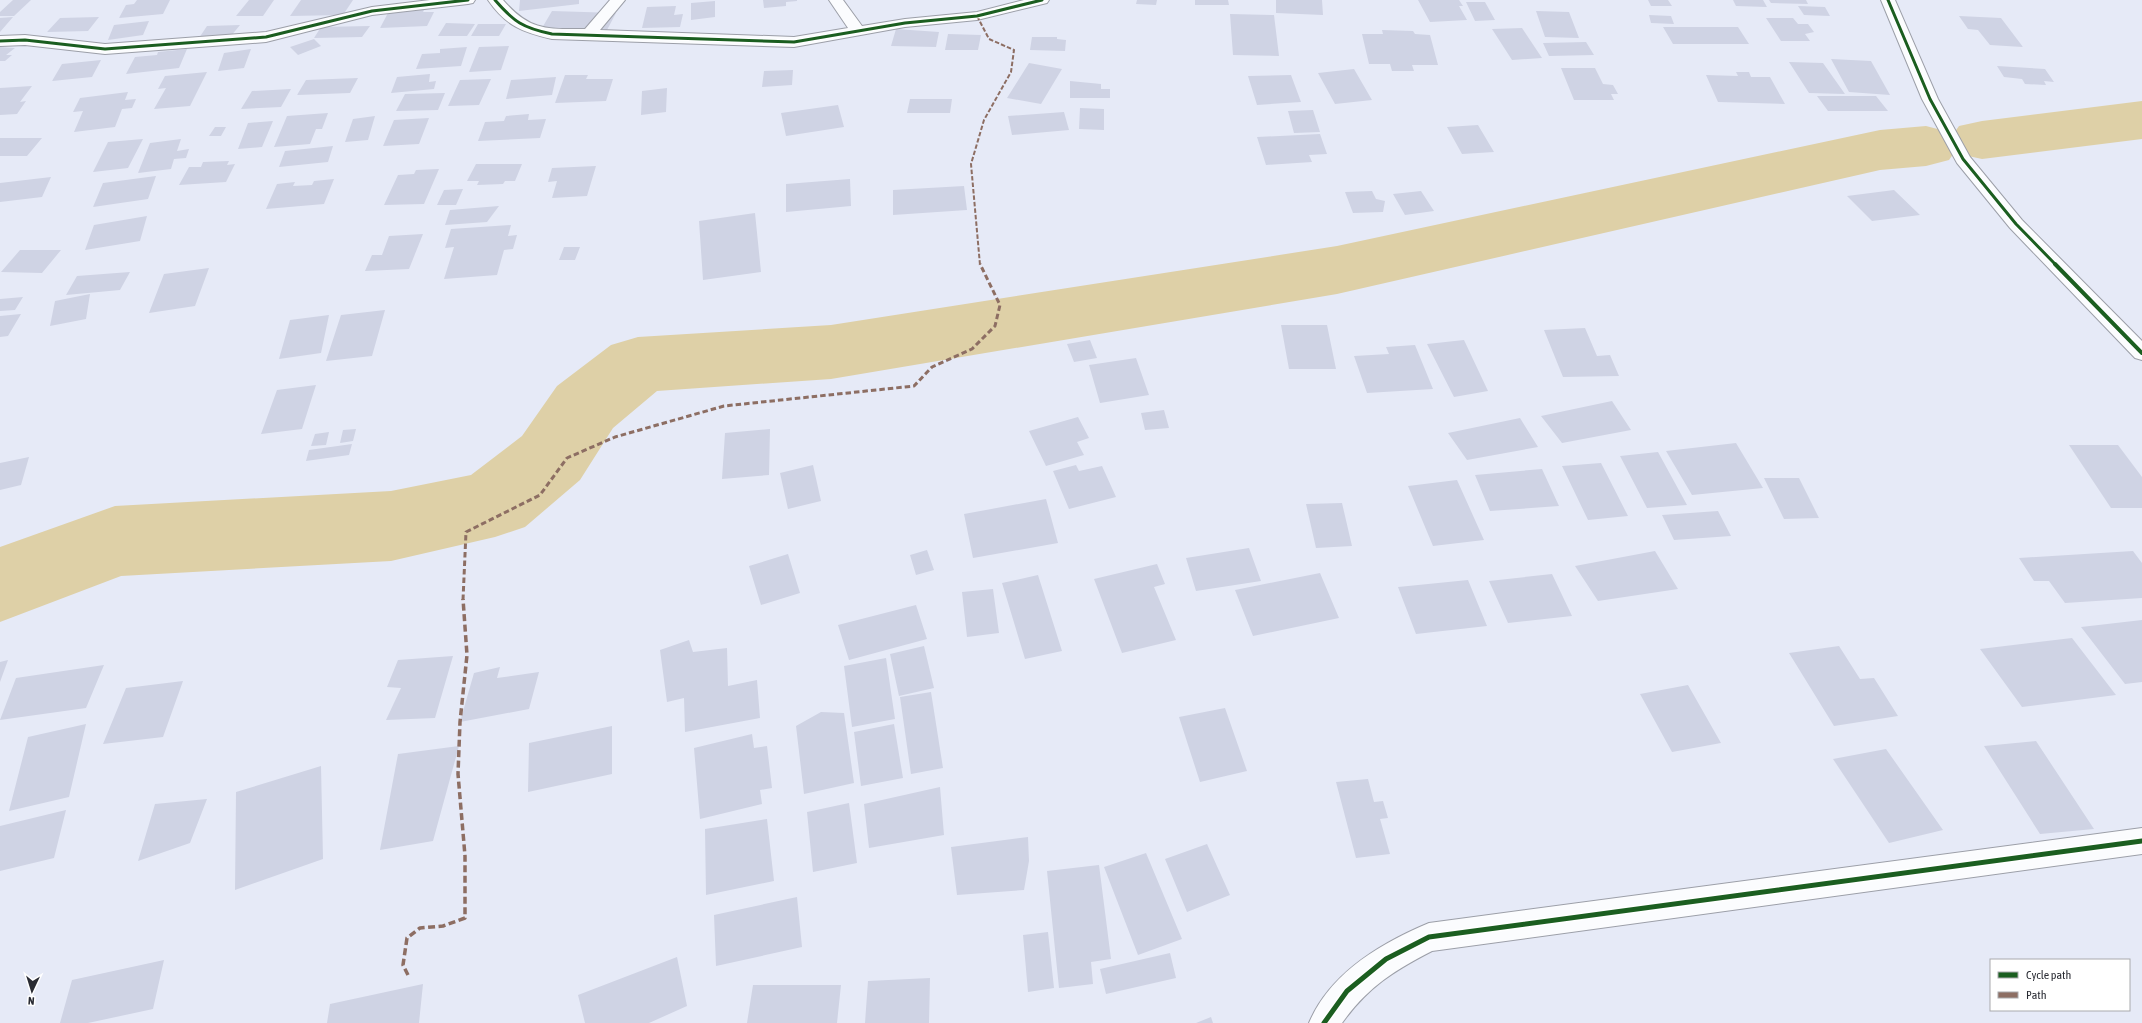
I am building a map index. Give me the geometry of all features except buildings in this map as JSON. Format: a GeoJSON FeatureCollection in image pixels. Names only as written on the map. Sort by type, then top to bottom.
{"type":"FeatureCollection","features":[{"type":"Feature","properties":{"kind":"street"},"geometry":{"type":"LineString","coordinates":[[0,41],[24,40],[105,49],[266,37],[372,11],[468,0]]}},
{"type":"Feature","properties":{"kind":"street"},"geometry":{"type":"LineString","coordinates":[[495,0],[509,16],[529,30],[552,34],[589,34],[794,42],[857,30],[977,16],[1042,0]]}},
{"type":"Feature","properties":{"kind":"street"},"geometry":{"type":"LineString","coordinates":[[589,34],[618,0]]}},
{"type":"Feature","properties":{"kind":"street"},"geometry":{"type":"LineString","coordinates":[[836,0],[857,30]]}},
{"type":"Feature","properties":{"kind":"street"},"geometry":{"type":"LineString","coordinates":[[1888,0],[1930,99],[1963,159],[2016,224],[2142,353]]}},
{"type":"Feature","properties":{"kind":"street"},"geometry":{"type":"LineString","coordinates":[[1324,1023],[1347,991],[1386,959],[1429,937],[2142,841]]}},
{"type":"Feature","properties":{"kind":"waterway"},"geometry":{"type":"LineString","coordinates":[[1982,140],[2142,120]]}},
{"type":"Feature","properties":{"kind":"waterway"},"geometry":{"type":"LineString","coordinates":[[0,585],[115,541],[391,526],[495,503],[551,458],[585,407],[638,365],[831,352],[1337,270],[1880,150],[1926,146]]}},
{"type":"Feature","properties":{"kind":"marked path"},"geometry":{"type":"LineString","coordinates":[[408,975],[403,965],[407,938],[420,928],[443,926],[465,918],[465,856],[458,774],[460,722],[467,655],[463,606],[466,532],[540,495],[567,458],[615,437],[724,406],[914,386],[932,367],[972,349],[995,326],[1000,305],[980,267],[971,164],[984,120],[1011,72],[1014,50],[989,39],[977,16]]}},
{"type":"Feature","properties":{"kind":"cycle path"},"geometry":{"type":"LineString","coordinates":[[0,41],[25,40],[105,49],[266,37],[372,11],[468,0]]}},
{"type":"Feature","properties":{"kind":"cycle path"},"geometry":{"type":"LineString","coordinates":[[495,0],[509,16],[529,29],[552,34],[589,34],[794,42],[905,23],[977,16],[1042,0]]}},
{"type":"Feature","properties":{"kind":"cycle path"},"geometry":{"type":"LineString","coordinates":[[1888,0],[1930,99],[1963,159],[2016,224],[2142,353]]}},
{"type":"Feature","properties":{"kind":"cycle path"},"geometry":{"type":"LineString","coordinates":[[1324,1023],[1347,991],[1386,959],[1429,937],[2142,841]]}}]}
